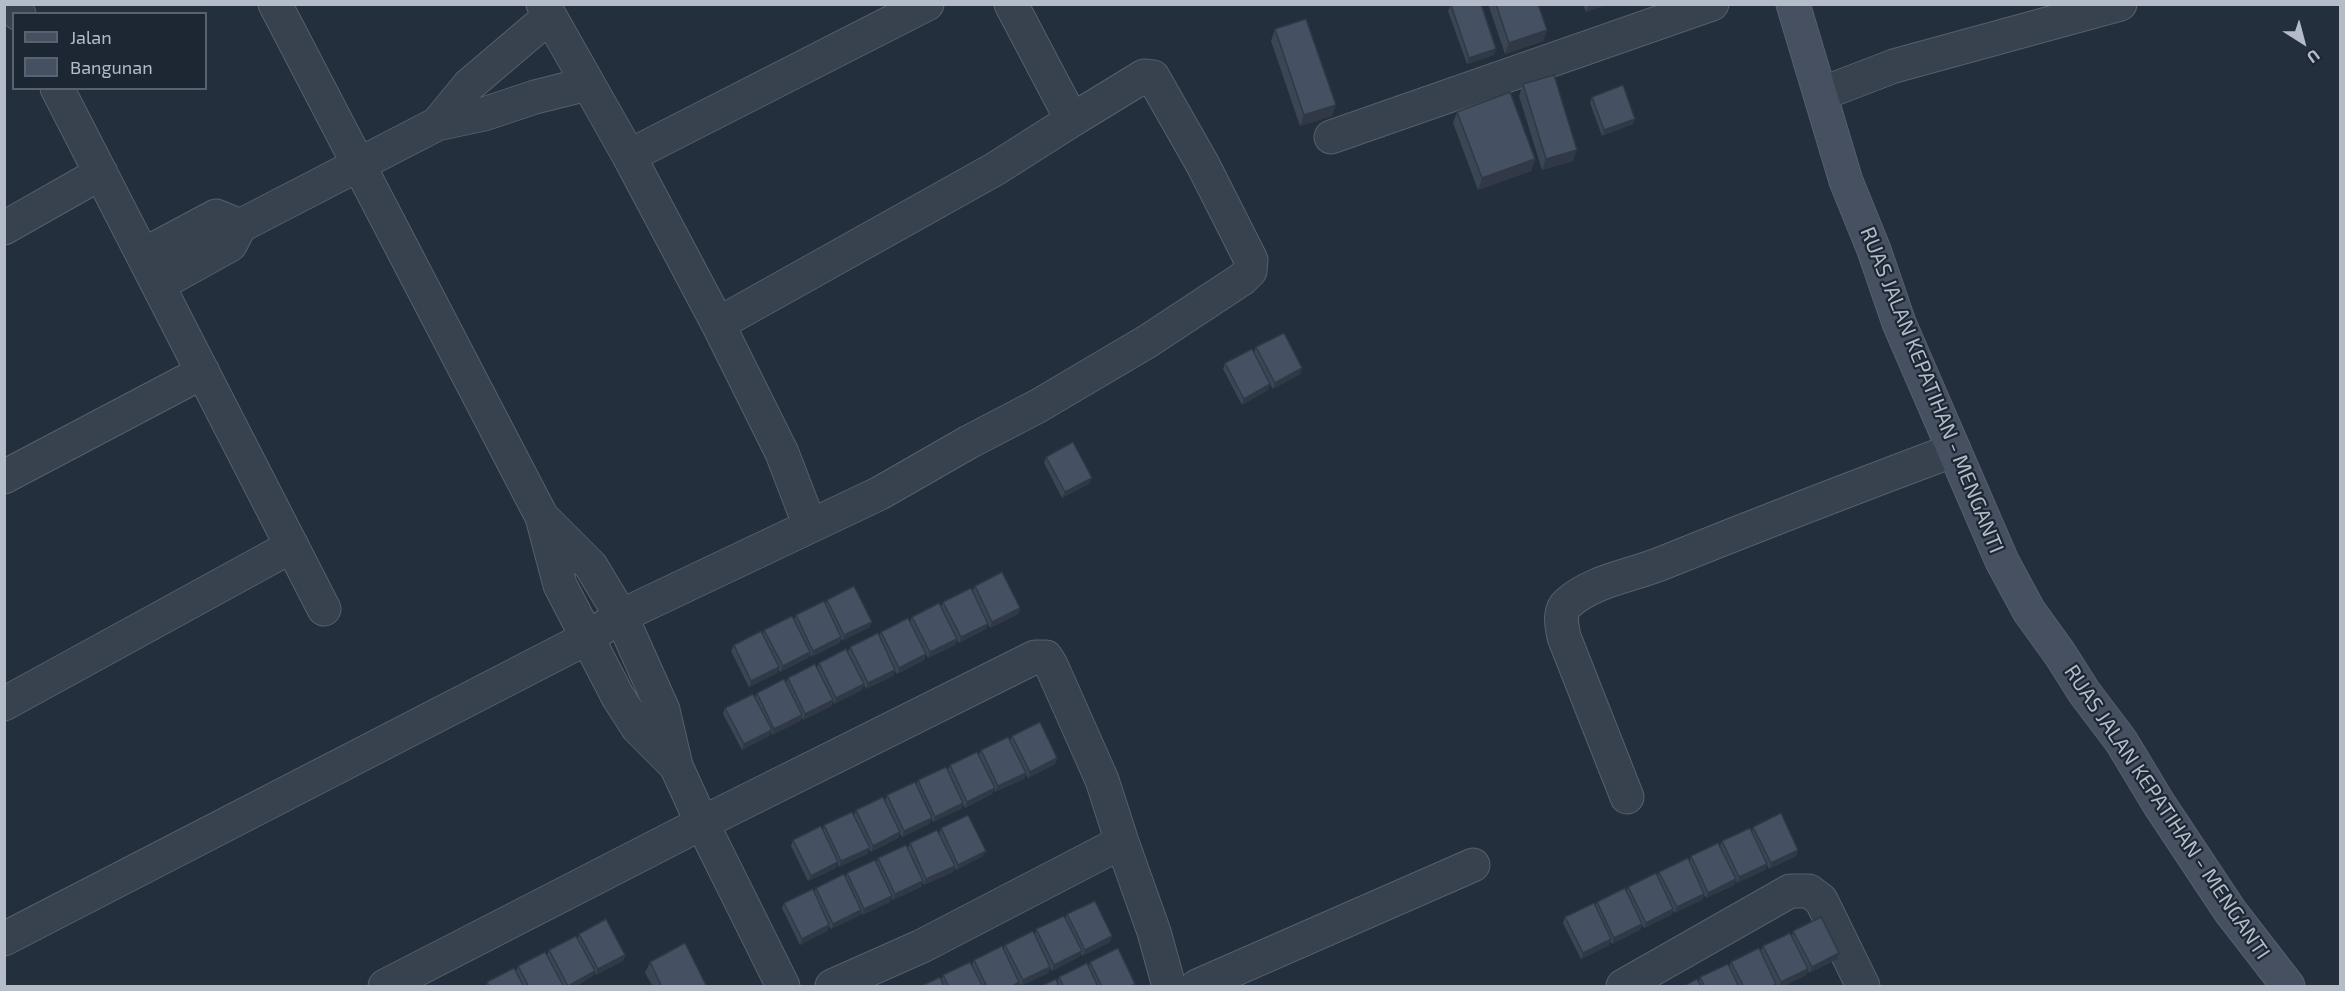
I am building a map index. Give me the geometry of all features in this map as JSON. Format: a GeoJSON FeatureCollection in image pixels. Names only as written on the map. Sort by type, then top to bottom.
{"type":"FeatureCollection","features":[{"type":"Feature","properties":{"kind":"main road","name":"RUAS JALAN KEPATIHAN - MENGANTI"},"geometry":{"type":"LineString","coordinates":[[1793,4],[1846,181],[1874,250],[1899,323],[1969,481],[2001,561],[2029,611],[2084,692],[2121,741],[2158,804],[2230,911],[2288,987]]}},
{"type":"Feature","properties":{"kind":"street"},"geometry":{"type":"LineString","coordinates":[[275,4],[542,518],[560,585],[618,697],[638,728],[676,766]]}},
{"type":"Feature","properties":{"kind":"street"},"geometry":{"type":"LineString","coordinates":[[629,156],[927,4]]}},
{"type":"Feature","properties":{"kind":"street"},"geometry":{"type":"LineString","coordinates":[[1011,4],[1072,120]]}},
{"type":"Feature","properties":{"kind":"street"},"geometry":{"type":"LineString","coordinates":[[1331,137],[1712,4]]}},
{"type":"Feature","properties":{"kind":"street"},"geometry":{"type":"LineString","coordinates":[[1821,94],[1894,66],[2120,4]]}},
{"type":"Feature","properties":{"kind":"street"},"geometry":{"type":"LineString","coordinates":[[437,124],[468,85],[546,11],[629,156],[718,324],[782,453],[810,526]]}},
{"type":"Feature","properties":{"kind":"street"},"geometry":{"type":"LineString","coordinates":[[4,939],[587,638],[621,616],[880,493],[1038,406],[1148,341],[1242,279],[1251,271],[1251,260],[1203,165],[1153,77],[1144,76],[994,169],[718,324]]}},
{"type":"Feature","properties":{"kind":"street"},"geometry":{"type":"LineString","coordinates":[[158,285],[230,245],[240,226],[437,124],[484,114],[535,96],[586,84]]}},
{"type":"Feature","properties":{"kind":"street"},"geometry":{"type":"LineString","coordinates":[[58,90],[324,609]]}},
{"type":"Feature","properties":{"kind":"street"},"geometry":{"type":"LineString","coordinates":[[4,228],[101,173]]}},
{"type":"Feature","properties":{"kind":"street"},"geometry":{"type":"LineString","coordinates":[[143,255],[216,216],[240,226]]}},
{"type":"Feature","properties":{"kind":"street"},"geometry":{"type":"LineString","coordinates":[[4,477],[202,372]]}},
{"type":"Feature","properties":{"kind":"street"},"geometry":{"type":"LineString","coordinates":[[1627,797],[1564,637],[1561,617],[1565,604],[1587,590],[1651,568],[1812,503],[1954,450]]}},
{"type":"Feature","properties":{"kind":"street"},"geometry":{"type":"LineString","coordinates":[[542,518],[591,566],[621,616],[663,710],[676,766],[783,987]]}},
{"type":"Feature","properties":{"kind":"street"},"geometry":{"type":"LineString","coordinates":[[4,705],[292,546]]}},
{"type":"Feature","properties":{"kind":"street"},"geometry":{"type":"LineString","coordinates":[[385,987],[702,823],[1035,657],[1046,657],[1051,664],[1102,780],[1154,932],[1170,987]]}},
{"type":"Feature","properties":{"kind":"street"},"geometry":{"type":"LineString","coordinates":[[831,987],[922,946],[1122,842]]}},
{"type":"Feature","properties":{"kind":"street"},"geometry":{"type":"LineString","coordinates":[[1197,987],[1473,865]]}},
{"type":"Feature","properties":{"kind":"street"},"geometry":{"type":"LineString","coordinates":[[1623,987],[1790,891],[1809,891],[1821,900],[1863,987]]}},
{"type":"Feature","properties":{"kind":"building"},"geometry":{"type":"Polygon","coordinates":[[[1481,4],[1496,49],[1469,58],[1451,5],[1481,4]]]}},
{"type":"Feature","properties":{"kind":"building"},"geometry":{"type":"Polygon","coordinates":[[[1496,4],[1538,4],[1547,30],[1509,43],[1496,4]]]}},
{"type":"Feature","properties":{"kind":"building"},"geometry":{"type":"Polygon","coordinates":[[[1306,19],[1336,105],[1304,115],[1275,29],[1306,19]]]}},
{"type":"Feature","properties":{"kind":"building"},"geometry":{"type":"Polygon","coordinates":[[[1554,75],[1577,150],[1546,159],[1523,84],[1554,75]]]}},
{"type":"Feature","properties":{"kind":"building"},"geometry":{"type":"Polygon","coordinates":[[[1623,85],[1635,119],[1604,130],[1592,97],[1623,85]]]}},
{"type":"Feature","properties":{"kind":"building"},"geometry":{"type":"Polygon","coordinates":[[[1510,92],[1535,159],[1482,178],[1457,112],[1510,92]]]}},
{"type":"Feature","properties":{"kind":"building"},"geometry":{"type":"Polygon","coordinates":[[[1284,333],[1302,368],[1275,383],[1256,347],[1284,333]]]}},
{"type":"Feature","properties":{"kind":"building"},"geometry":{"type":"Polygon","coordinates":[[[1252,349],[1270,384],[1244,399],[1225,363],[1252,349]]]}},
{"type":"Feature","properties":{"kind":"building"},"geometry":{"type":"Polygon","coordinates":[[[1073,442],[1092,478],[1065,492],[1046,457],[1073,442]]]}},
{"type":"Feature","properties":{"kind":"building"},"geometry":{"type":"Polygon","coordinates":[[[1002,572],[1020,608],[992,622],[975,586],[1002,572]]]}},
{"type":"Feature","properties":{"kind":"building"},"geometry":{"type":"Polygon","coordinates":[[[854,586],[872,622],[844,635],[827,600],[854,586]]]}},
{"type":"Feature","properties":{"kind":"building"},"geometry":{"type":"Polygon","coordinates":[[[971,588],[988,624],[961,637],[943,602],[971,588]]]}},
{"type":"Feature","properties":{"kind":"building"},"geometry":{"type":"Polygon","coordinates":[[[824,601],[841,637],[813,651],[796,615],[824,601]]]}},
{"type":"Feature","properties":{"kind":"building"},"geometry":{"type":"Polygon","coordinates":[[[939,603],[957,639],[930,652],[912,617],[939,603]]]}},
{"type":"Feature","properties":{"kind":"building"},"geometry":{"type":"Polygon","coordinates":[[[792,616],[810,652],[783,666],[764,630],[792,616]]]}},
{"type":"Feature","properties":{"kind":"building"},"geometry":{"type":"Polygon","coordinates":[[[908,618],[926,654],[899,668],[881,632],[908,618]]]}},
{"type":"Feature","properties":{"kind":"building"},"geometry":{"type":"Polygon","coordinates":[[[761,631],[779,667],[751,681],[734,645],[761,631]]]}},
{"type":"Feature","properties":{"kind":"building"},"geometry":{"type":"Polygon","coordinates":[[[878,633],[895,670],[868,683],[850,647],[878,633]]]}},
{"type":"Feature","properties":{"kind":"building"},"geometry":{"type":"Polygon","coordinates":[[[846,649],[864,684],[836,698],[819,663],[846,649]]]}},
{"type":"Feature","properties":{"kind":"building"},"geometry":{"type":"Polygon","coordinates":[[[815,664],[833,700],[805,714],[788,678],[815,664]]]}},
{"type":"Feature","properties":{"kind":"building"},"geometry":{"type":"Polygon","coordinates":[[[784,679],[802,715],[774,729],[757,693],[784,679]]]}},
{"type":"Feature","properties":{"kind":"building"},"geometry":{"type":"Polygon","coordinates":[[[753,694],[772,730],[744,744],[725,708],[753,694]]]}},
{"type":"Feature","properties":{"kind":"building"},"geometry":{"type":"Polygon","coordinates":[[[1040,722],[1057,758],[1030,772],[1012,736],[1040,722]]]}},
{"type":"Feature","properties":{"kind":"building"},"geometry":{"type":"Polygon","coordinates":[[[1008,737],[1026,773],[998,786],[981,750],[1008,737]]]}},
{"type":"Feature","properties":{"kind":"building"},"geometry":{"type":"Polygon","coordinates":[[[977,752],[995,788],[967,802],[950,765],[977,752]]]}},
{"type":"Feature","properties":{"kind":"building"},"geometry":{"type":"Polygon","coordinates":[[[946,767],[963,803],[935,817],[918,780],[946,767]]]}},
{"type":"Feature","properties":{"kind":"building"},"geometry":{"type":"Polygon","coordinates":[[[915,782],[932,818],[904,831],[887,795],[915,782]]]}},
{"type":"Feature","properties":{"kind":"building"},"geometry":{"type":"Polygon","coordinates":[[[883,797],[900,832],[873,846],[856,810],[883,797]]]}},
{"type":"Feature","properties":{"kind":"building"},"geometry":{"type":"Polygon","coordinates":[[[852,812],[870,848],[841,861],[824,825],[852,812]]]}},
{"type":"Feature","properties":{"kind":"building"},"geometry":{"type":"Polygon","coordinates":[[[1781,813],[1798,850],[1771,863],[1753,827],[1781,813]]]}},
{"type":"Feature","properties":{"kind":"building"},"geometry":{"type":"Polygon","coordinates":[[[968,815],[986,851],[958,865],[941,828],[968,815]]]}},
{"type":"Feature","properties":{"kind":"building"},"geometry":{"type":"Polygon","coordinates":[[[821,826],[838,862],[811,876],[793,840],[821,826]]]}},
{"type":"Feature","properties":{"kind":"building"},"geometry":{"type":"Polygon","coordinates":[[[1750,828],[1767,864],[1739,877],[1722,841],[1750,828]]]}},
{"type":"Feature","properties":{"kind":"building"},"geometry":{"type":"Polygon","coordinates":[[[937,830],[955,866],[926,879],[910,843],[937,830]]]}},
{"type":"Feature","properties":{"kind":"building"},"geometry":{"type":"Polygon","coordinates":[[[1718,843],[1736,879],[1708,893],[1691,856],[1718,843]]]}},
{"type":"Feature","properties":{"kind":"building"},"geometry":{"type":"Polygon","coordinates":[[[906,845],[923,881],[895,894],[878,858],[906,845]]]}},
{"type":"Feature","properties":{"kind":"building"},"geometry":{"type":"Polygon","coordinates":[[[1688,858],[1704,894],[1677,907],[1659,872],[1688,858]]]}},
{"type":"Feature","properties":{"kind":"building"},"geometry":{"type":"Polygon","coordinates":[[[875,860],[892,896],[864,909],[847,873],[875,860]]]}},
{"type":"Feature","properties":{"kind":"building"},"geometry":{"type":"Polygon","coordinates":[[[1656,873],[1673,909],[1646,923],[1628,887],[1656,873]]]}},
{"type":"Feature","properties":{"kind":"building"},"geometry":{"type":"Polygon","coordinates":[[[844,874],[861,910],[833,924],[816,888],[844,874]]]}},
{"type":"Feature","properties":{"kind":"building"},"geometry":{"type":"Polygon","coordinates":[[[1625,888],[1642,924],[1614,938],[1597,902],[1625,888]]]}},
{"type":"Feature","properties":{"kind":"building"},"geometry":{"type":"Polygon","coordinates":[[[813,889],[829,925],[802,939],[784,903],[813,889]]]}},
{"type":"Feature","properties":{"kind":"building"},"geometry":{"type":"Polygon","coordinates":[[[1095,901],[1112,936],[1085,950],[1067,914],[1095,901]]]}},
{"type":"Feature","properties":{"kind":"building"},"geometry":{"type":"Polygon","coordinates":[[[1594,903],[1611,939],[1583,953],[1565,917],[1594,903]]]}},
{"type":"Feature","properties":{"kind":"building"},"geometry":{"type":"Polygon","coordinates":[[[1064,916],[1082,951],[1054,965],[1036,929],[1064,916]]]}},
{"type":"Feature","properties":{"kind":"building"},"geometry":{"type":"Polygon","coordinates":[[[1821,917],[1839,953],[1812,967],[1793,931],[1821,917]]]}},
{"type":"Feature","properties":{"kind":"building"},"geometry":{"type":"Polygon","coordinates":[[[606,919],[625,955],[598,969],[579,934],[606,919]]]}},
{"type":"Feature","properties":{"kind":"building"},"geometry":{"type":"Polygon","coordinates":[[[1033,931],[1050,967],[1023,980],[1005,945],[1033,931]]]}},
{"type":"Feature","properties":{"kind":"building"},"geometry":{"type":"Polygon","coordinates":[[[1790,933],[1808,969],[1781,982],[1763,946],[1790,933]]]}},
{"type":"Feature","properties":{"kind":"building"},"geometry":{"type":"Polygon","coordinates":[[[576,936],[595,971],[568,986],[549,950],[576,936]]]}},
{"type":"Feature","properties":{"kind":"building"},"geometry":{"type":"Polygon","coordinates":[[[685,943],[707,987],[662,987],[650,962],[685,943]]]}},
{"type":"Feature","properties":{"kind":"building"},"geometry":{"type":"Polygon","coordinates":[[[1002,946],[1019,982],[1011,987],[987,987],[974,960],[1002,946]]]}},
{"type":"Feature","properties":{"kind":"building"},"geometry":{"type":"Polygon","coordinates":[[[1118,948],[1135,984],[1129,987],[1102,987],[1090,962],[1118,948]]]}},
{"type":"Feature","properties":{"kind":"building"},"geometry":{"type":"Polygon","coordinates":[[[1759,948],[1776,984],[1771,987],[1744,987],[1731,962],[1759,948]]]}},
{"type":"Feature","properties":{"kind":"building"},"geometry":{"type":"Polygon","coordinates":[[[545,952],[564,987],[529,987],[518,966],[545,952]]]}},
{"type":"Feature","properties":{"kind":"building"},"geometry":{"type":"Polygon","coordinates":[[[970,962],[983,987],[949,987],[943,975],[970,962]]]}},
{"type":"Feature","properties":{"kind":"building"},"geometry":{"type":"Polygon","coordinates":[[[1087,963],[1098,987],[1064,987],[1059,977],[1087,963]]]}},
{"type":"Feature","properties":{"kind":"building"},"geometry":{"type":"Polygon","coordinates":[[[1728,964],[1739,987],[1705,987],[1700,977],[1728,964]]]}},
{"type":"Feature","properties":{"kind":"building"},"geometry":{"type":"Polygon","coordinates":[[[514,968],[524,987],[490,987],[487,982],[514,968]]]}},
{"type":"Feature","properties":{"kind":"building"},"geometry":{"type":"Polygon","coordinates":[[[940,977],[944,987],[920,987],[940,977]]]}},
{"type":"Feature","properties":{"kind":"building"},"geometry":{"type":"Polygon","coordinates":[[[1056,979],[1059,987],[1040,987],[1056,979]]]}},
{"type":"Feature","properties":{"kind":"building"},"geometry":{"type":"Polygon","coordinates":[[[1697,979],[1701,987],[1682,987],[1697,979]]]}}]}
